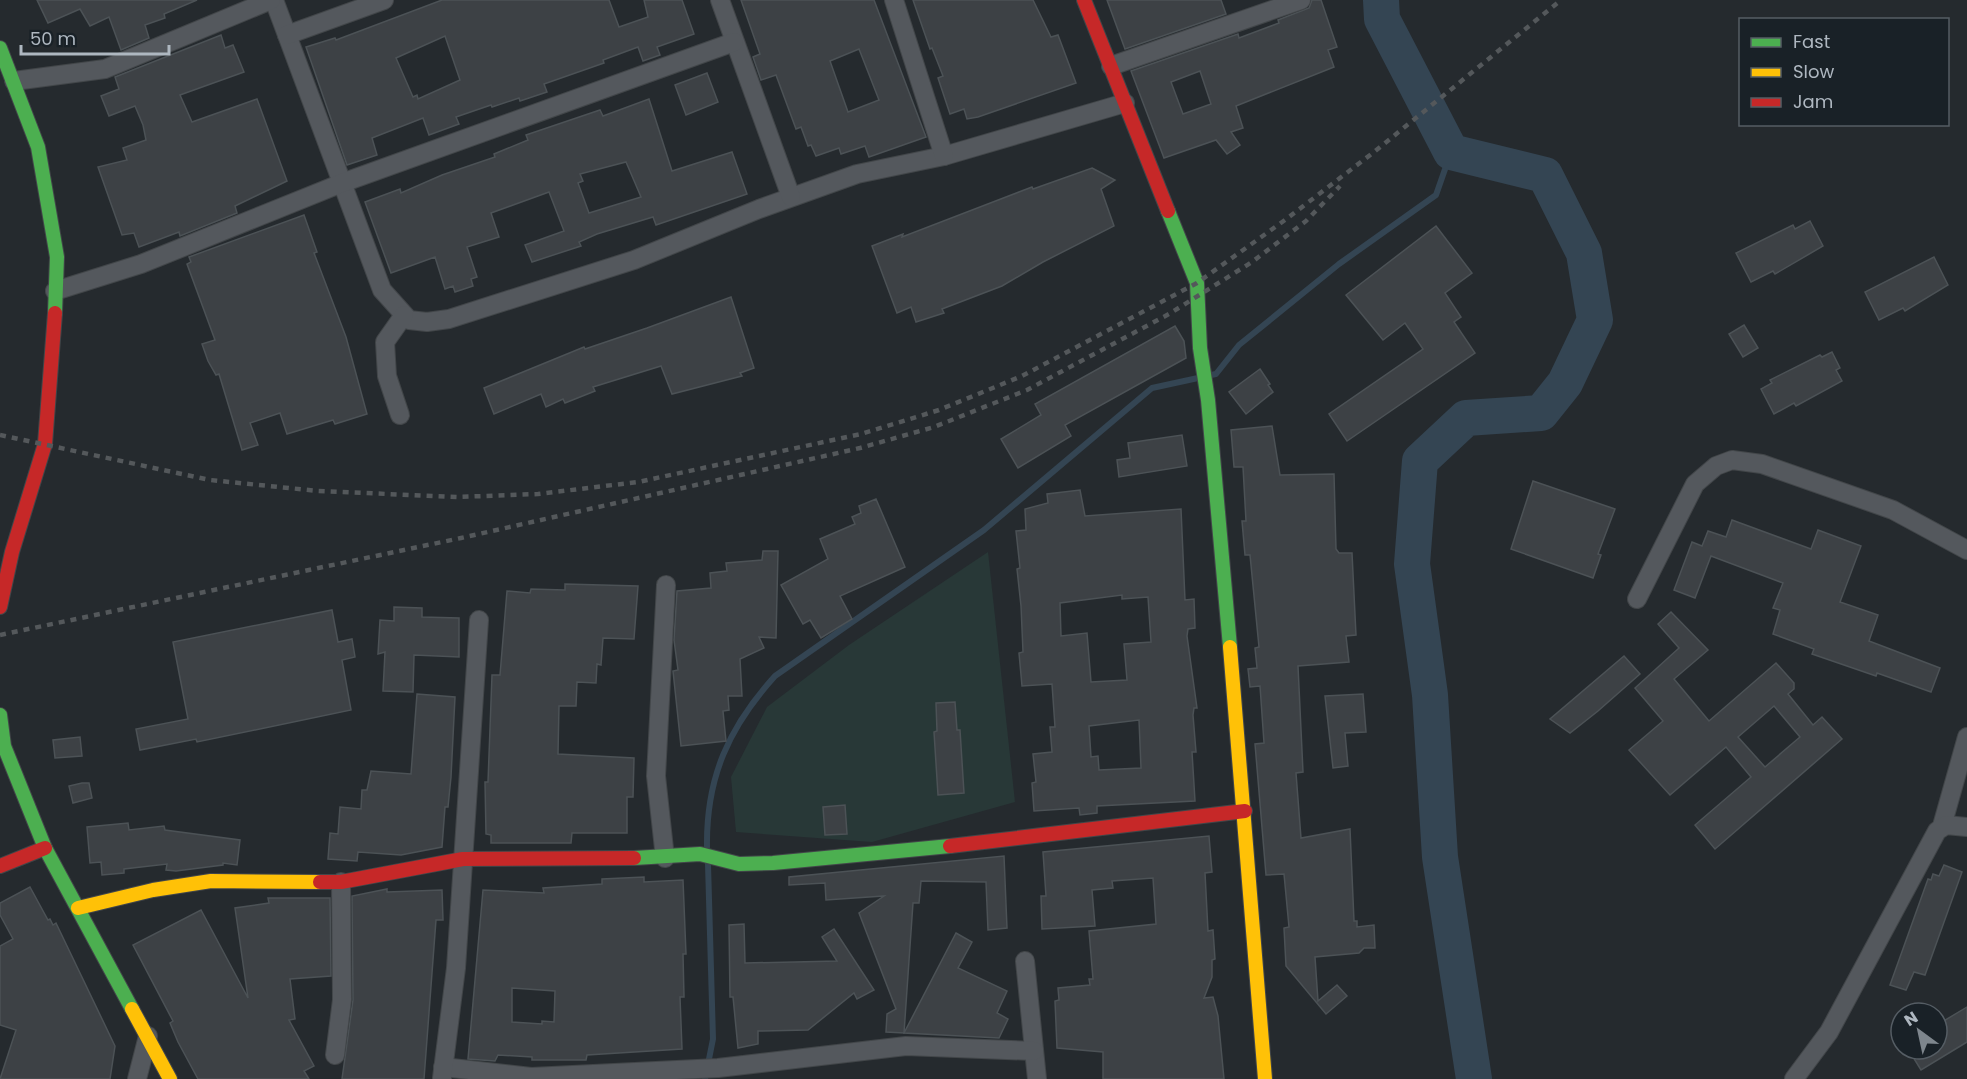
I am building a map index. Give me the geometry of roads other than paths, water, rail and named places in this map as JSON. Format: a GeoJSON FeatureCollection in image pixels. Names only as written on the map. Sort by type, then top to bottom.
{"type":"FeatureCollection","features":[{"type":"Feature","properties":{"kind":"street"},"geometry":{"type":"LineString","coordinates":[[14,81],[105,69],[272,0],[382,290],[409,320],[427,322],[449,319],[634,260],[857,174],[944,156],[1125,103]]}},
{"type":"Feature","properties":{"kind":"street"},"geometry":{"type":"LineString","coordinates":[[287,35],[384,0]]}},
{"type":"Feature","properties":{"kind":"street"},"geometry":{"type":"LineString","coordinates":[[720,0],[791,198]]}},
{"type":"Feature","properties":{"kind":"street"},"geometry":{"type":"LineString","coordinates":[[894,0],[944,156]]}},
{"type":"Feature","properties":{"kind":"street"},"geometry":{"type":"LineString","coordinates":[[1084,0],[1197,283],[1200,348],[1208,400],[1245,811],[1264,1079]]}},
{"type":"Feature","properties":{"kind":"street"},"geometry":{"type":"LineString","coordinates":[[1111,66],[1301,0]]}},
{"type":"Feature","properties":{"kind":"street"},"geometry":{"type":"LineString","coordinates":[[55,291],[141,264],[342,183],[734,42]]}},
{"type":"Feature","properties":{"kind":"street"},"geometry":{"type":"LineString","coordinates":[[0,48],[38,147],[57,257],[52,370],[45,444],[6,550],[0,607]]}},
{"type":"Feature","properties":{"kind":"street"},"geometry":{"type":"LineString","coordinates":[[400,415],[387,376],[385,342],[404,315]]}},
{"type":"Feature","properties":{"kind":"street"},"geometry":{"type":"LineString","coordinates":[[1637,599],[1695,484],[1716,466],[1732,460],[1762,464],[1893,510],[1967,550]]}},
{"type":"Feature","properties":{"kind":"street"},"geometry":{"type":"LineString","coordinates":[[665,858],[656,776],[666,585]]}},
{"type":"Feature","properties":{"kind":"street"},"geometry":{"type":"LineString","coordinates":[[479,620],[456,968],[443,1073],[531,1077],[718,1068],[906,1046],[1034,1051]]}},
{"type":"Feature","properties":{"kind":"street"},"geometry":{"type":"LineString","coordinates":[[0,715],[4,746],[45,848],[170,1079]]}},
{"type":"Feature","properties":{"kind":"street"},"geometry":{"type":"LineString","coordinates":[[1794,1079],[1829,1032],[1928,846],[1942,826],[1967,737]]}},
{"type":"Feature","properties":{"kind":"street"},"geometry":{"type":"LineString","coordinates":[[78,908],[153,890],[212,881],[341,882],[463,859],[665,858],[700,854],[740,864],[773,863],[1018,839],[1245,811]]}},
{"type":"Feature","properties":{"kind":"street"},"geometry":{"type":"LineString","coordinates":[[1942,826],[1967,827]]}},
{"type":"Feature","properties":{"kind":"street"},"geometry":{"type":"LineString","coordinates":[[0,866],[45,848]]}},
{"type":"Feature","properties":{"kind":"street"},"geometry":{"type":"LineString","coordinates":[[335,1055],[342,1000],[341,882]]}},
{"type":"Feature","properties":{"kind":"street"},"geometry":{"type":"LineString","coordinates":[[1025,961],[1036,1079]]}},
{"type":"Feature","properties":{"kind":"street"},"geometry":{"type":"LineString","coordinates":[[137,1079],[148,1036]]}},
{"type":"Feature","properties":{"kind":"waterway"},"geometry":{"type":"LineString","coordinates":[[1381,0],[1382,19],[1451,152],[1545,175],[1584,253],[1595,320],[1565,383],[1541,413],[1466,418],[1420,461],[1412,564],[1430,695],[1440,857],[1474,1079]]}},
{"type":"Feature","properties":{"kind":"waterway"},"geometry":{"type":"LineString","coordinates":[[1211,375],[1216,374],[1239,345],[1339,264],[1436,195],[1451,152]]}},
{"type":"Feature","properties":{"kind":"waterway"},"geometry":{"type":"LineString","coordinates":[[707,847],[711,798],[723,754],[745,714],[775,676],[984,530],[1152,388],[1198,378]]}},
{"type":"Feature","properties":{"kind":"waterway"},"geometry":{"type":"LineString","coordinates":[[705,1079],[713,1039],[708,864]]}},
{"type":"Feature","properties":{"kind":"railway"},"geometry":{"type":"LineString","coordinates":[[0,435],[210,480],[318,491],[457,497],[538,494],[638,482],[861,434],[939,410],[1022,376],[1197,283],[1374,152],[1561,0]]}},
{"type":"Feature","properties":{"kind":"railway"},"geometry":{"type":"LineString","coordinates":[[0,635],[461,538],[860,448],[934,427],[1027,390],[1169,314],[1252,262],[1306,221],[1340,186]]}}]}
